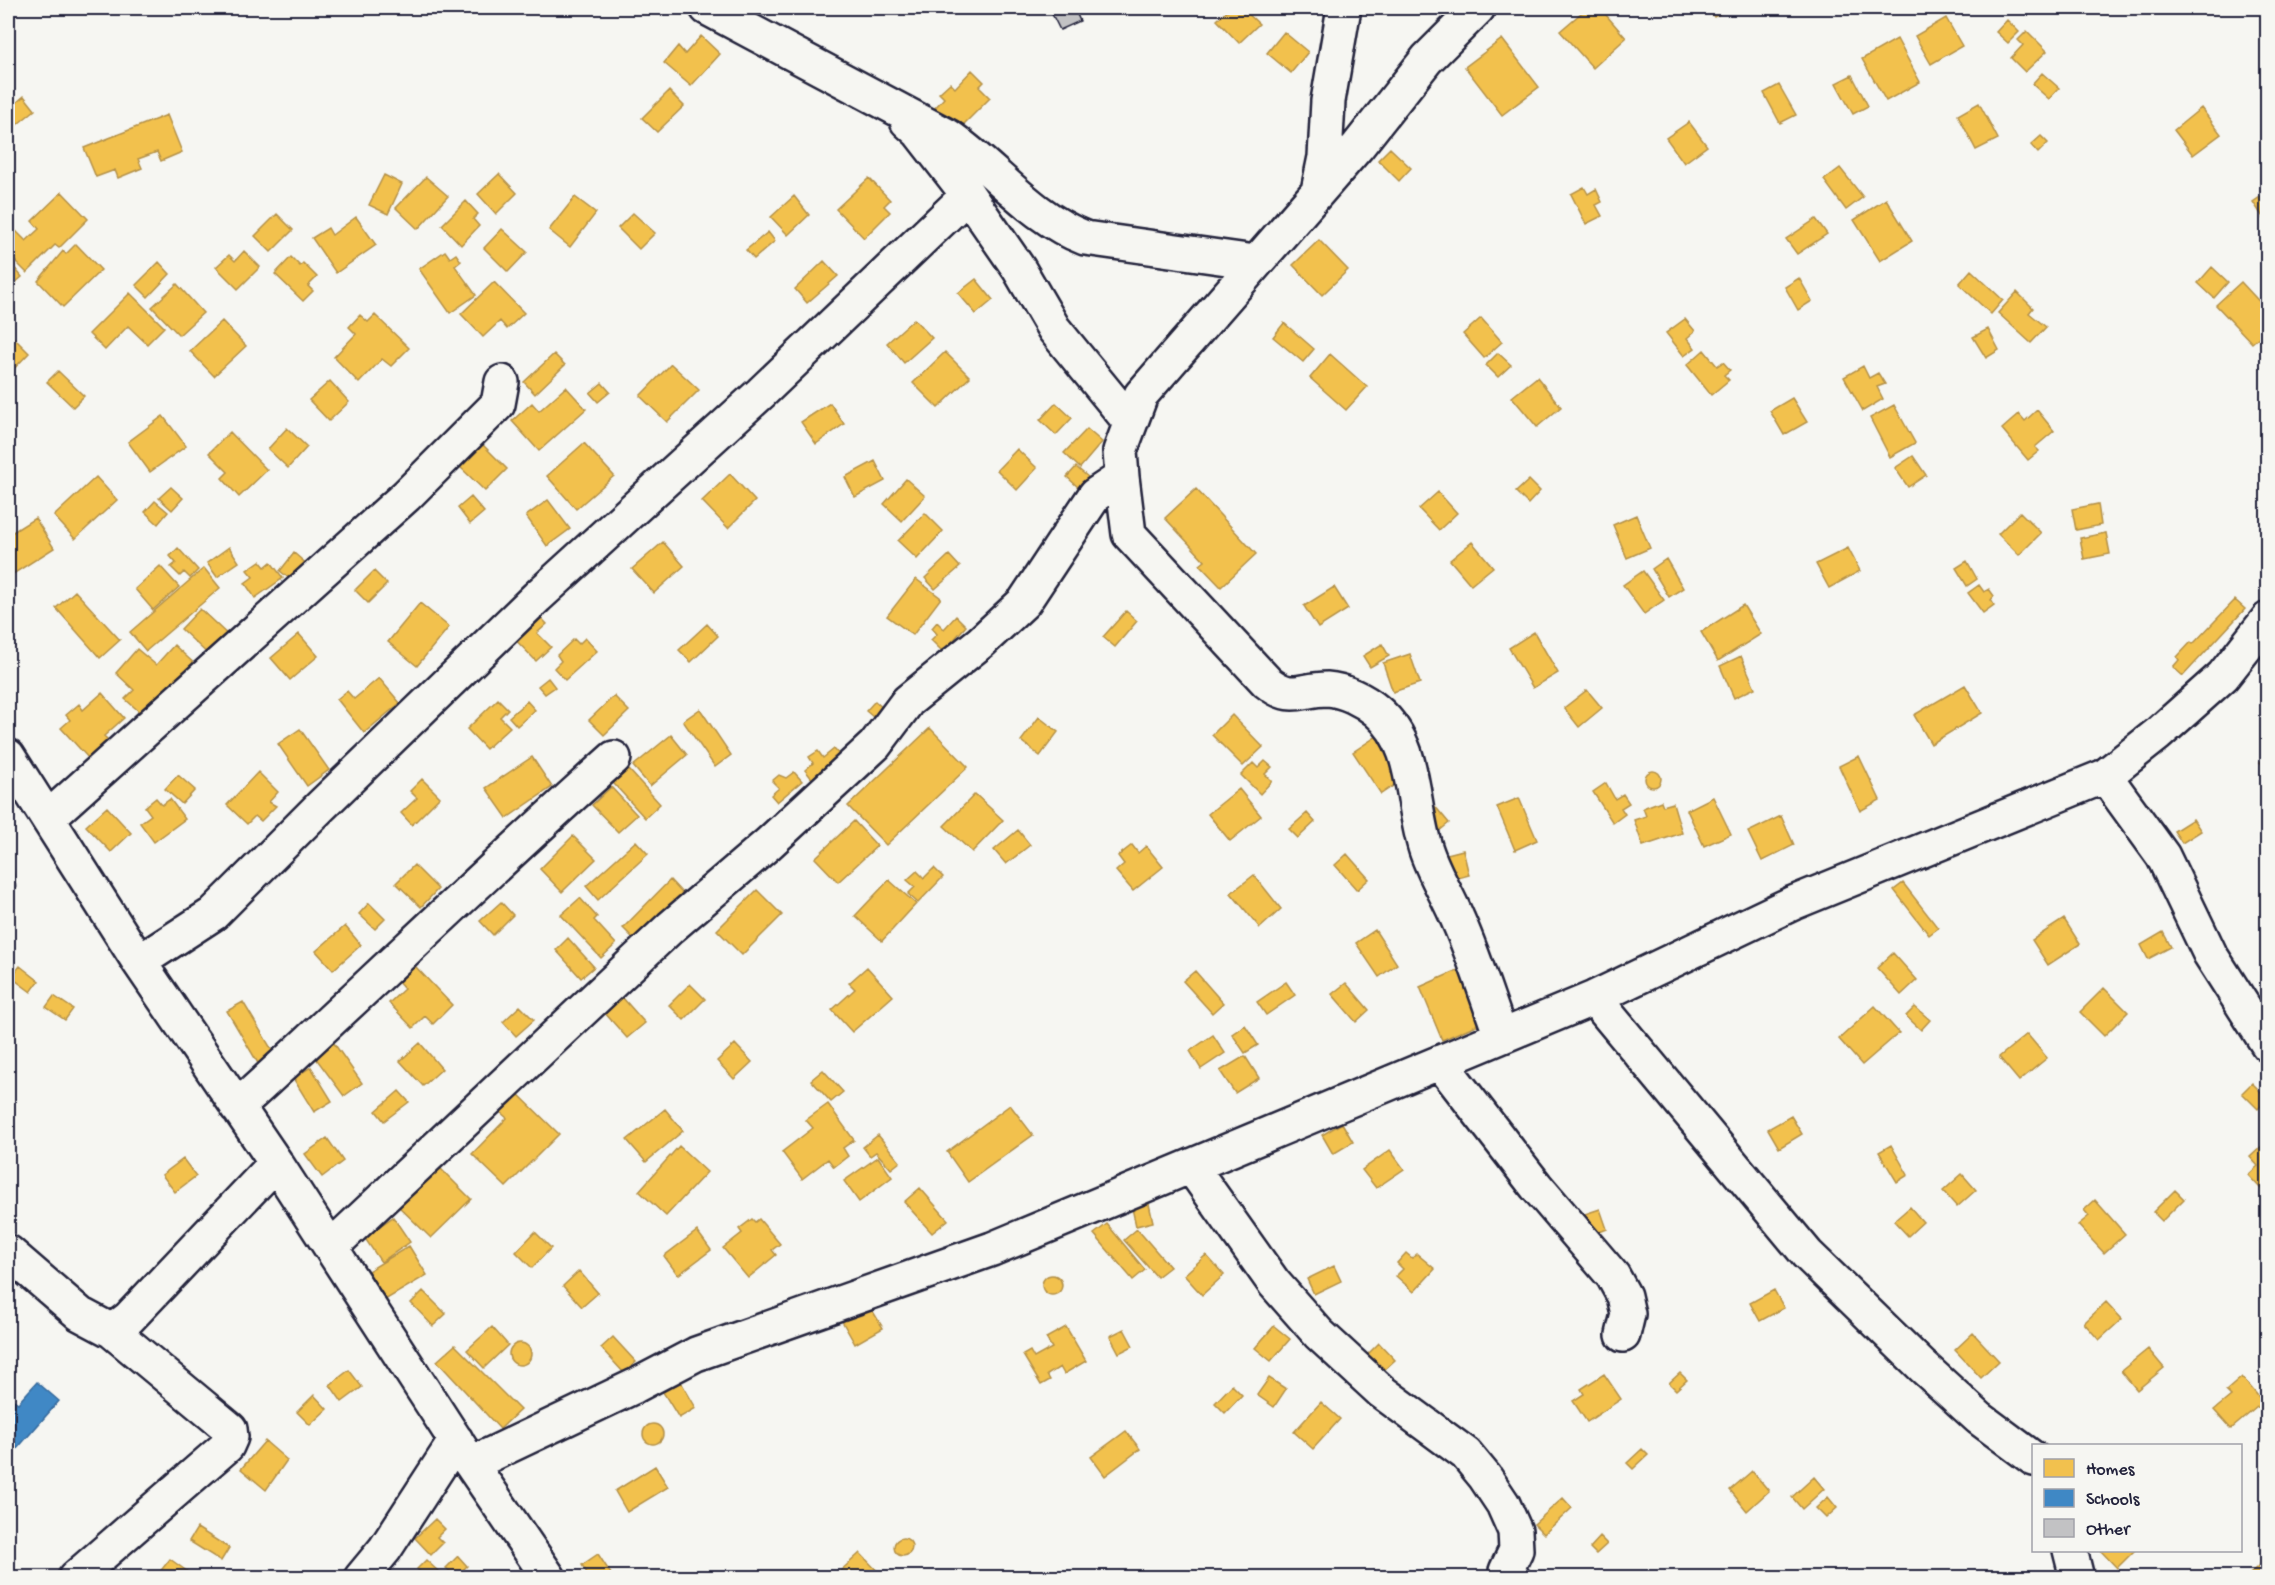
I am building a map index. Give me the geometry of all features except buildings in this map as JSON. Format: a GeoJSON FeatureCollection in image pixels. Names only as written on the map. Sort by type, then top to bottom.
{"type":"FeatureCollection","features":[{"type":"Feature","properties":{"kind":"street"},"geometry":{"type":"LineString","coordinates":[[707,8],[948,136],[979,158],[1041,216],[1061,229],[1085,238],[1255,262]]}},
{"type":"Feature","properties":{"kind":"street"},"geometry":{"type":"LineString","coordinates":[[1318,191],[1325,157],[1328,101],[1344,8]]}},
{"type":"Feature","properties":{"kind":"street"},"geometry":{"type":"LineString","coordinates":[[1478,8],[1427,59],[1318,191],[1141,395],[1120,451],[1130,534],[1267,682],[1278,691],[1289,695],[1329,689],[1352,695],[1375,709],[1394,727],[1406,753],[1416,814],[1425,849],[1458,919],[1501,1036]]}},
{"type":"Feature","properties":{"kind":"street"},"geometry":{"type":"LineString","coordinates":[[890,106],[919,132],[968,195],[1019,269],[1054,329],[1130,422]]}},
{"type":"Feature","properties":{"kind":"street"},"geometry":{"type":"LineString","coordinates":[[139,962],[213,914],[537,597],[761,393],[968,195]]}},
{"type":"Feature","properties":{"kind":"street"},"geometry":{"type":"LineString","coordinates":[[49,817],[406,496],[498,404],[502,382]]}},
{"type":"Feature","properties":{"kind":"street"},"geometry":{"type":"LineString","coordinates":[[331,1247],[671,927],[768,844],[875,745],[908,701],[981,642],[1024,602],[1095,495],[1122,477]]}},
{"type":"Feature","properties":{"kind":"street"},"geometry":{"type":"LineString","coordinates":[[361,1578],[464,1452],[635,1386],[696,1354],[992,1249],[1594,998],[1792,903],[2105,776],[2158,734],[2223,676],[2268,619]]}},
{"type":"Feature","properties":{"kind":"street"},"geometry":{"type":"LineString","coordinates":[[8,756],[49,817],[139,962],[276,1163],[549,1578]]}},
{"type":"Feature","properties":{"kind":"street"},"geometry":{"type":"LineString","coordinates":[[237,1107],[356,1000],[512,849],[615,758]]}},
{"type":"Feature","properties":{"kind":"street"},"geometry":{"type":"LineString","coordinates":[[2105,776],[2163,856],[2210,954],[2268,1045]]}},
{"type":"Feature","properties":{"kind":"street"},"geometry":{"type":"LineString","coordinates":[[1594,998],[1808,1254],[1922,1366],[1979,1418],[2032,1458]]}},
{"type":"Feature","properties":{"kind":"street"},"geometry":{"type":"LineString","coordinates":[[1440,1062],[1536,1186],[1613,1276],[1624,1296],[1628,1314],[1623,1335]]}},
{"type":"Feature","properties":{"kind":"street"},"geometry":{"type":"LineString","coordinates":[[112,1331],[129,1318],[276,1163]]}},
{"type":"Feature","properties":{"kind":"street"},"geometry":{"type":"LineString","coordinates":[[1191,1166],[1274,1283],[1319,1334],[1382,1392],[1466,1454],[1485,1477],[1503,1504],[1515,1532],[1516,1550],[1506,1571],[1513,1578]]}},
{"type":"Feature","properties":{"kind":"street"},"geometry":{"type":"LineString","coordinates":[[8,1252],[80,1314],[112,1331],[230,1429],[231,1437],[226,1446],[75,1578]]}},
{"type":"Feature","properties":{"kind":"street"},"geometry":{"type":"LineString","coordinates":[[2070,1552],[2077,1578]]}},
{"type":"Feature","properties":{"kind":"shaded area"},"geometry":{"type":"Polygon","coordinates":[[[8,839],[16,887],[8,895],[8,839]]]}}]}
